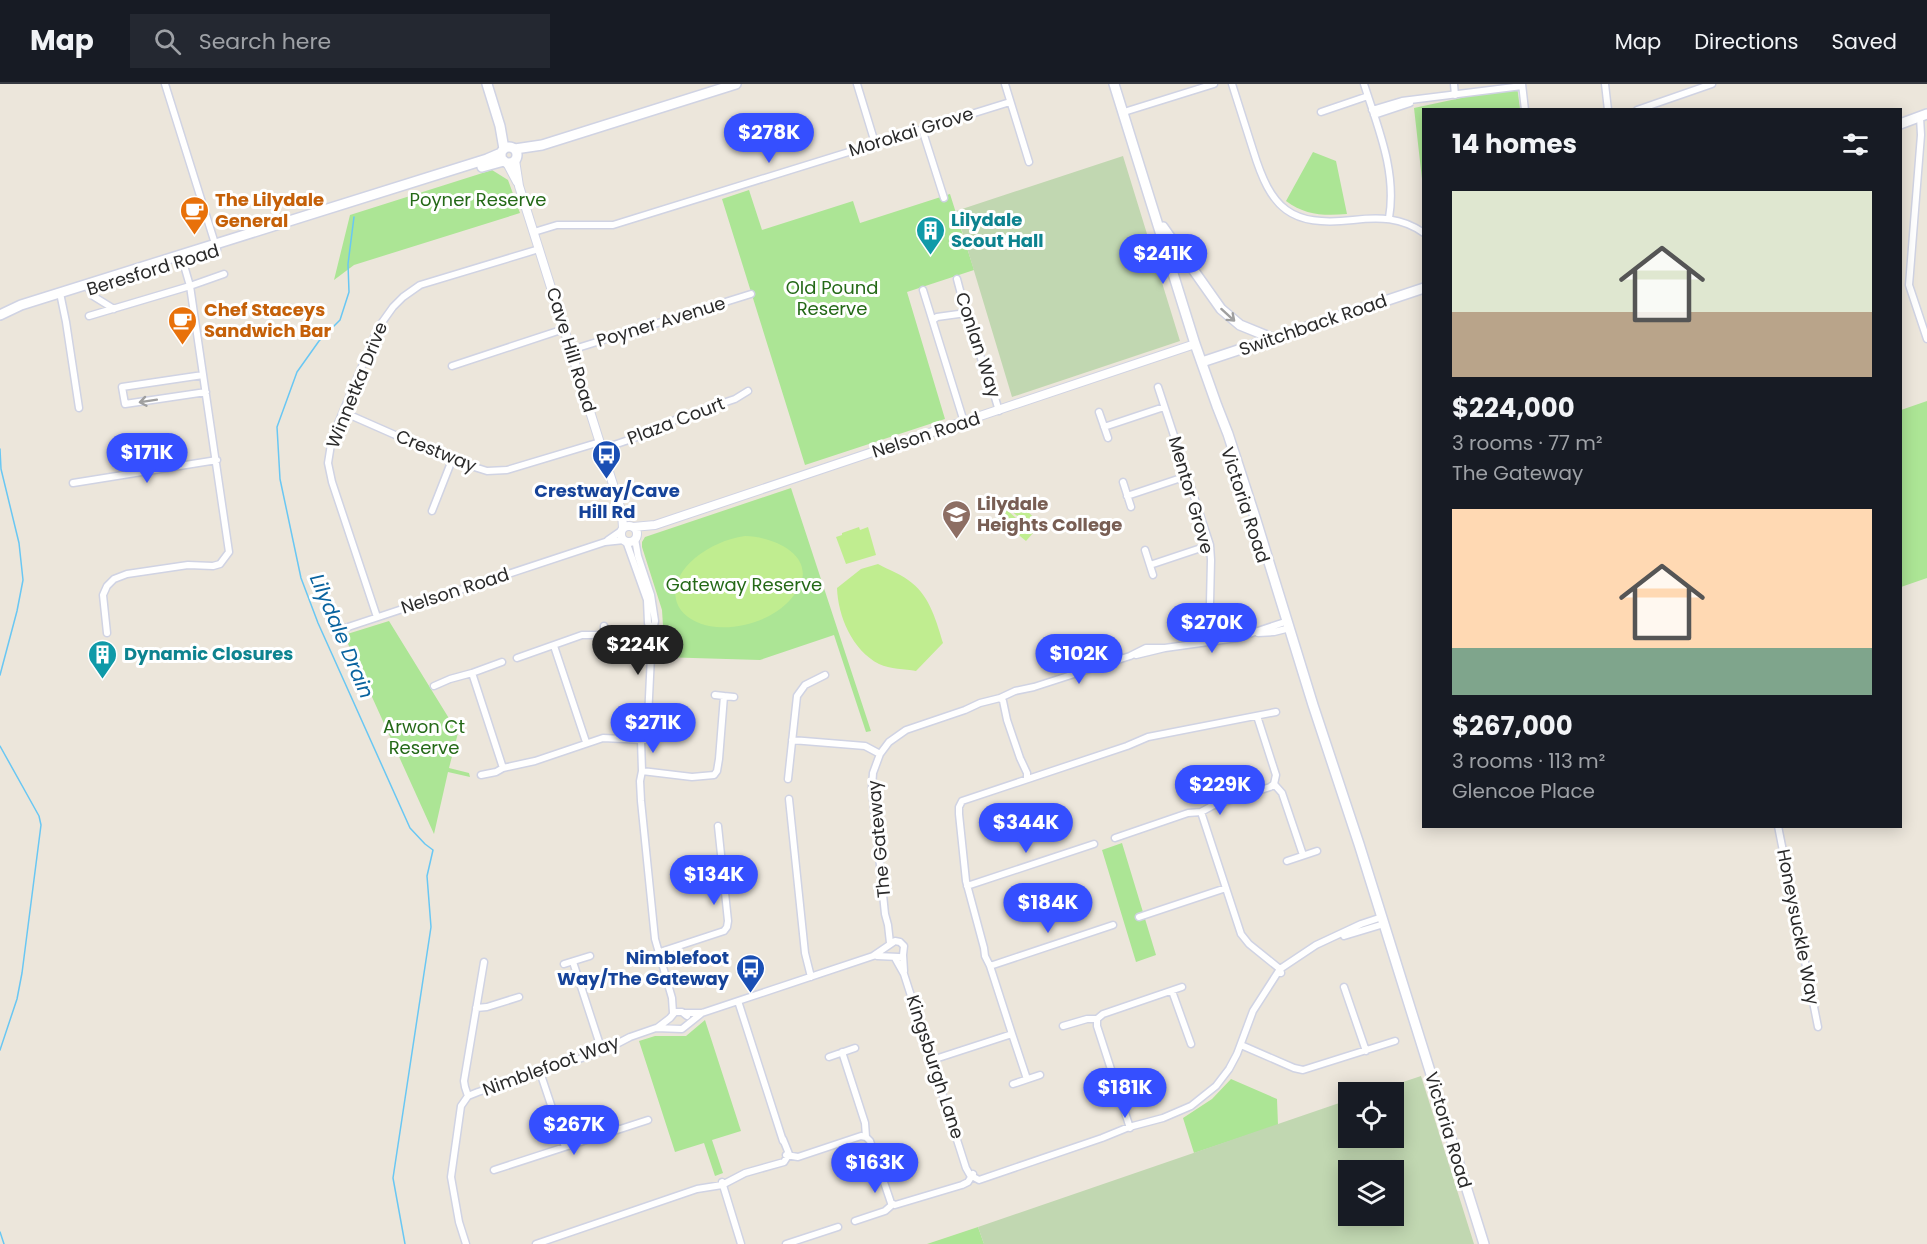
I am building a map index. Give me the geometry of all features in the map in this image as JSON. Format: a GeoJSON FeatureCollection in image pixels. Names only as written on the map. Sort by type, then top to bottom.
{"type":"FeatureCollection","features":[{"type":"Feature","properties":{"kind":"main road","name":"Cave Hill Road"},"geometry":{"type":"LineString","coordinates":[[487,84],[509,155]]}},
{"type":"Feature","properties":{"kind":"main road","name":"Beresford Road"},"geometry":{"type":"LineString","coordinates":[[3,314],[21,305],[61,296],[488,159],[509,155],[736,84]]}},
{"type":"Feature","properties":{"kind":"main road","name":"Victoria Road"},"geometry":{"type":"LineString","coordinates":[[1114,84],[1195,344],[1228,434],[1286,625],[1484,1244]]}},
{"type":"Feature","properties":{"kind":"main road"},"geometry":{"type":"LineString","coordinates":[[1902,123],[1923,116]]}},
{"type":"Feature","properties":{"kind":"main road"},"geometry":{"type":"LineString","coordinates":[[1157,217],[1221,309],[1240,325],[1273,338]]}},
{"type":"Feature","properties":{"kind":"main road","name":"Switchback Road"},"geometry":{"type":"LineString","coordinates":[[1202,362],[1422,289]]}},
{"type":"Feature","properties":{"kind":"street"},"geometry":{"type":"LineString","coordinates":[[165,84],[217,247]]}},
{"type":"Feature","properties":{"kind":"street"},"geometry":{"type":"LineString","coordinates":[[856,84],[875,143]]}},
{"type":"Feature","properties":{"kind":"street"},"geometry":{"type":"LineString","coordinates":[[1005,84],[1029,162]]}},
{"type":"Feature","properties":{"kind":"street"},"geometry":{"type":"LineString","coordinates":[[1124,112],[1214,84]]}},
{"type":"Feature","properties":{"kind":"street"},"geometry":{"type":"LineString","coordinates":[[1232,84],[1263,182],[1271,195],[1283,207],[1304,219],[1319,222],[1373,217],[1389,218],[1406,223],[1422,232]]}},
{"type":"Feature","properties":{"kind":"street"},"geometry":{"type":"LineString","coordinates":[[1364,84],[1391,176],[1392,202],[1389,218]]}},
{"type":"Feature","properties":{"kind":"street"},"geometry":{"type":"LineString","coordinates":[[1454,84],[1455,95]]}},
{"type":"Feature","properties":{"kind":"street"},"geometry":{"type":"LineString","coordinates":[[1605,84],[1608,108]]}},
{"type":"Feature","properties":{"kind":"street"},"geometry":{"type":"LineString","coordinates":[[1642,108],[1712,84]]}},
{"type":"Feature","properties":{"kind":"street"},"geometry":{"type":"LineString","coordinates":[[1373,112],[1419,100],[1522,85],[1525,108]]}},
{"type":"Feature","properties":{"kind":"street"},"geometry":{"type":"LineString","coordinates":[[1321,112],[1368,96]]}},
{"type":"Feature","properties":{"kind":"street","name":"Morokai Grove"},"geometry":{"type":"LineString","coordinates":[[534,232],[557,225],[613,225],[1010,102]]}},
{"type":"Feature","properties":{"kind":"street"},"geometry":{"type":"LineString","coordinates":[[1923,116],[1909,285],[1927,339]]}},
{"type":"Feature","properties":{"kind":"street"},"geometry":{"type":"LineString","coordinates":[[922,129],[944,198]]}},
{"type":"Feature","properties":{"kind":"street","name":"Cave Hill Road"},"geometry":{"type":"LineString","coordinates":[[509,155],[629,534]]}},
{"type":"Feature","properties":{"kind":"street","name":"Winnetka Drive"},"geometry":{"type":"LineString","coordinates":[[377,617],[329,471],[330,446],[378,328],[384,317],[403,297],[420,285],[539,249]]}},
{"type":"Feature","properties":{"kind":"street"},"geometry":{"type":"LineString","coordinates":[[107,633],[103,595],[107,586],[114,579],[127,574],[188,565],[213,566],[225,560],[230,552],[190,286],[182,258]]}},
{"type":"Feature","properties":{"kind":"street"},"geometry":{"type":"LineString","coordinates":[[89,316],[224,274]]}},
{"type":"Feature","properties":{"kind":"street","name":"Conlan Way"},"geometry":{"type":"LineString","coordinates":[[957,279],[966,313],[971,319],[984,370],[990,381],[999,411]]}},
{"type":"Feature","properties":{"kind":"street"},"geometry":{"type":"LineString","coordinates":[[88,287],[93,296],[114,309]]}},
{"type":"Feature","properties":{"kind":"street"},"geometry":{"type":"LineString","coordinates":[[922,290],[964,422]]}},
{"type":"Feature","properties":{"kind":"street","name":"Poyner Avenue"},"geometry":{"type":"LineString","coordinates":[[571,350],[751,294]]}},
{"type":"Feature","properties":{"kind":"street"},"geometry":{"type":"LineString","coordinates":[[61,296],[79,408]]}},
{"type":"Feature","properties":{"kind":"street"},"geometry":{"type":"LineString","coordinates":[[933,320],[937,317],[966,313]]}},
{"type":"Feature","properties":{"kind":"street"},"geometry":{"type":"LineString","coordinates":[[452,366],[564,329]]}},
{"type":"Feature","properties":{"kind":"street","name":"Nelson Road"},"geometry":{"type":"LineString","coordinates":[[339,630],[1195,344]]}},
{"type":"Feature","properties":{"kind":"street"},"geometry":{"type":"LineString","coordinates":[[203,375],[122,387],[124,404],[206,392]]}},
{"type":"Feature","properties":{"kind":"street","name":"Mentor Grove"},"geometry":{"type":"LineString","coordinates":[[1158,387],[1209,545],[1210,603],[1215,641]]}},
{"type":"Feature","properties":{"kind":"street","name":"Plaza Court"},"geometry":{"type":"LineString","coordinates":[[601,445],[649,433],[681,417],[735,399],[748,391]]}},
{"type":"Feature","properties":{"kind":"street"},"geometry":{"type":"LineString","coordinates":[[1104,427],[1164,407]]}},
{"type":"Feature","properties":{"kind":"street","name":"Crestway"},"geometry":{"type":"LineString","coordinates":[[343,412],[452,460],[487,471],[507,470],[601,445]]}},
{"type":"Feature","properties":{"kind":"street"},"geometry":{"type":"LineString","coordinates":[[1099,412],[1108,438]]}},
{"type":"Feature","properties":{"kind":"street"},"geometry":{"type":"LineString","coordinates":[[73,483],[217,460]]}},
{"type":"Feature","properties":{"kind":"street"},"geometry":{"type":"LineString","coordinates":[[432,511],[452,460]]}},
{"type":"Feature","properties":{"kind":"street"},"geometry":{"type":"LineString","coordinates":[[1127,496],[1187,476]]}},
{"type":"Feature","properties":{"kind":"street"},"geometry":{"type":"LineString","coordinates":[[1123,482],[1131,507]]}},
{"type":"Feature","properties":{"kind":"street"},"geometry":{"type":"LineString","coordinates":[[629,534],[652,601],[655,621],[652,635],[648,716],[643,740],[644,772],[640,790],[657,953],[672,998],[671,1023],[674,1027],[682,1029],[702,1013]]}},
{"type":"Feature","properties":{"kind":"street"},"geometry":{"type":"LineString","coordinates":[[1150,565],[1209,545]]}},
{"type":"Feature","properties":{"kind":"street"},"geometry":{"type":"LineString","coordinates":[[1145,550],[1153,575]]}},
{"type":"Feature","properties":{"kind":"street","name":"The Gateway"},"geometry":{"type":"LineString","coordinates":[[889,945],[872,788],[874,767],[889,742],[906,730],[980,703],[1001,700],[1022,689],[1130,656],[1215,641],[1286,625]]}},
{"type":"Feature","properties":{"kind":"street"},"geometry":{"type":"LineString","coordinates":[[604,626],[604,644]]}},
{"type":"Feature","properties":{"kind":"street"},"geometry":{"type":"LineString","coordinates":[[517,658],[582,635],[603,635]]}},
{"type":"Feature","properties":{"kind":"street"},"geometry":{"type":"LineString","coordinates":[[554,646],[586,742]]}},
{"type":"Feature","properties":{"kind":"street"},"geometry":{"type":"LineString","coordinates":[[434,686],[502,662]]}},
{"type":"Feature","properties":{"kind":"street"},"geometry":{"type":"LineString","coordinates":[[472,673],[503,768]]}},
{"type":"Feature","properties":{"kind":"street"},"geometry":{"type":"LineString","coordinates":[[811,673],[814,680]]}},
{"type":"Feature","properties":{"kind":"street"},"geometry":{"type":"LineString","coordinates":[[788,779],[797,696],[802,687],[825,675]]}},
{"type":"Feature","properties":{"kind":"street"},"geometry":{"type":"LineString","coordinates":[[715,695],[734,697]]}},
{"type":"Feature","properties":{"kind":"street"},"geometry":{"type":"LineString","coordinates":[[644,772],[692,777],[709,777],[715,774],[719,759],[724,696]]}},
{"type":"Feature","properties":{"kind":"street"},"geometry":{"type":"LineString","coordinates":[[1001,700],[1026,776]]}},
{"type":"Feature","properties":{"kind":"street"},"geometry":{"type":"LineString","coordinates":[[1026,776],[1037,777],[1148,737],[1276,712]]}},
{"type":"Feature","properties":{"kind":"street"},"geometry":{"type":"LineString","coordinates":[[1115,838],[1136,828],[1188,813],[1201,812],[1274,784],[1276,775],[1257,716]]}},
{"type":"Feature","properties":{"kind":"street"},"geometry":{"type":"LineString","coordinates":[[481,776],[607,737],[643,740]]}},
{"type":"Feature","properties":{"kind":"street"},"geometry":{"type":"LineString","coordinates":[[792,740],[866,746],[880,754]]}},
{"type":"Feature","properties":{"kind":"street"},"geometry":{"type":"LineString","coordinates":[[1026,776],[1020,782],[965,799],[960,804],[959,814],[967,886],[984,948],[1027,1079]]}},
{"type":"Feature","properties":{"kind":"street"},"geometry":{"type":"LineString","coordinates":[[1274,784],[1282,793],[1303,855]]}},
{"type":"Feature","properties":{"kind":"street"},"geometry":{"type":"LineString","coordinates":[[789,800],[805,953],[811,977]]}},
{"type":"Feature","properties":{"kind":"street"},"geometry":{"type":"LineString","coordinates":[[1201,812],[1241,934],[1279,972]]}},
{"type":"Feature","properties":{"kind":"street"},"geometry":{"type":"LineString","coordinates":[[791,821],[800,820]]}},
{"type":"Feature","properties":{"kind":"street"},"geometry":{"type":"LineString","coordinates":[[657,953],[724,931],[727,927],[718,826]]}},
{"type":"Feature","properties":{"kind":"street","name":"Honeysuckle Way"},"geometry":{"type":"LineString","coordinates":[[1778,828],[1818,1027]]}},
{"type":"Feature","properties":{"kind":"street"},"geometry":{"type":"LineString","coordinates":[[719,833],[728,833]]}},
{"type":"Feature","properties":{"kind":"street"},"geometry":{"type":"LineString","coordinates":[[1070,842],[1073,851]]}},
{"type":"Feature","properties":{"kind":"street"},"geometry":{"type":"LineString","coordinates":[[967,886],[1094,844]]}},
{"type":"Feature","properties":{"kind":"street"},"geometry":{"type":"LineString","coordinates":[[1287,861],[1317,851]]}},
{"type":"Feature","properties":{"kind":"street"},"geometry":{"type":"LineString","coordinates":[[1139,917],[1226,888]]}},
{"type":"Feature","properties":{"kind":"street"},"geometry":{"type":"LineString","coordinates":[[1159,910],[1162,919]]}},
{"type":"Feature","properties":{"kind":"street"},"geometry":{"type":"LineString","coordinates":[[855,1221],[885,1211],[893,1204],[901,1204],[957,1186],[972,1175],[988,1176],[1102,1138],[1118,1136],[1131,1127],[1145,1127],[1184,1110],[1210,1092],[1229,1069],[1241,1045],[1249,1020],[1263,994],[1279,972],[1300,955],[1323,942],[1380,921]]}},
{"type":"Feature","properties":{"kind":"street","name":"The Gateway"},"geometry":{"type":"LineString","coordinates":[[888,925],[898,941]]}},
{"type":"Feature","properties":{"kind":"street"},"geometry":{"type":"LineString","coordinates":[[991,965],[1113,925]]}},
{"type":"Feature","properties":{"kind":"street"},"geometry":{"type":"LineString","coordinates":[[1091,933],[1094,941]]}},
{"type":"Feature","properties":{"kind":"street"},"geometry":{"type":"LineString","coordinates":[[672,1016],[702,1013],[811,977],[873,956],[898,941],[904,946],[903,955],[894,958],[873,956]]}},
{"type":"Feature","properties":{"kind":"street"},"geometry":{"type":"LineString","coordinates":[[889,945],[888,951],[894,958]]}},
{"type":"Feature","properties":{"kind":"street","name":"Kingsburgh Lane"},"geometry":{"type":"LineString","coordinates":[[903,955],[904,974]]}},
{"type":"Feature","properties":{"kind":"street"},"geometry":{"type":"LineString","coordinates":[[564,964],[590,956]]}},
{"type":"Feature","properties":{"kind":"street","name":"Kingsburgh Lane"},"geometry":{"type":"LineString","coordinates":[[894,958],[904,974],[972,1175]]}},
{"type":"Feature","properties":{"kind":"street"},"geometry":{"type":"LineString","coordinates":[[468,1096],[464,1081],[484,962]]}},
{"type":"Feature","properties":{"kind":"street"},"geometry":{"type":"LineString","coordinates":[[573,962],[602,1051]]}},
{"type":"Feature","properties":{"kind":"street"},"geometry":{"type":"LineString","coordinates":[[481,976],[490,977]]}},
{"type":"Feature","properties":{"kind":"street"},"geometry":{"type":"LineString","coordinates":[[1063,1026],[1087,1018],[1097,1019],[1103,1014],[1182,987]]}},
{"type":"Feature","properties":{"kind":"street"},"geometry":{"type":"LineString","coordinates":[[1344,987],[1366,1051]]}},
{"type":"Feature","properties":{"kind":"street"},"geometry":{"type":"LineString","coordinates":[[1172,991],[1191,1044]]}},
{"type":"Feature","properties":{"kind":"street"},"geometry":{"type":"LineString","coordinates":[[1348,999],[1357,996]]}},
{"type":"Feature","properties":{"kind":"street"},"geometry":{"type":"LineString","coordinates":[[476,1008],[519,997]]}},
{"type":"Feature","properties":{"kind":"street"},"geometry":{"type":"LineString","coordinates":[[672,998],[688,1020],[687,1025]]}},
{"type":"Feature","properties":{"kind":"street"},"geometry":{"type":"LineString","coordinates":[[507,1000],[510,1008]]}},
{"type":"Feature","properties":{"kind":"street"},"geometry":{"type":"LineString","coordinates":[[738,1001],[788,1155]]}},
{"type":"Feature","properties":{"kind":"street","name":"Nimblefoot Way"},"geometry":{"type":"LineString","coordinates":[[656,1028],[672,1016]]}},
{"type":"Feature","properties":{"kind":"street"},"geometry":{"type":"LineString","coordinates":[[1097,1019],[1097,1026],[1131,1127]]}},
{"type":"Feature","properties":{"kind":"street","name":"Nimblefoot Way"},"geometry":{"type":"LineString","coordinates":[[466,1244],[451,1185],[461,1106],[468,1096],[602,1051],[630,1037],[656,1028],[674,1027]]}},
{"type":"Feature","properties":{"kind":"street"},"geometry":{"type":"LineString","coordinates":[[1188,1036],[1197,1032]]}},
{"type":"Feature","properties":{"kind":"street"},"geometry":{"type":"LineString","coordinates":[[932,1059],[1012,1034]]}},
{"type":"Feature","properties":{"kind":"street"},"geometry":{"type":"LineString","coordinates":[[1241,1045],[1303,1070],[1395,1041]]}},
{"type":"Feature","properties":{"kind":"street"},"geometry":{"type":"LineString","coordinates":[[829,1057],[855,1048]]}},
{"type":"Feature","properties":{"kind":"street"},"geometry":{"type":"LineString","coordinates":[[842,1052],[865,1123],[866,1137]]}},
{"type":"Feature","properties":{"kind":"street"},"geometry":{"type":"LineString","coordinates":[[540,1072],[565,1147]]}},
{"type":"Feature","properties":{"kind":"street"},"geometry":{"type":"LineString","coordinates":[[1013,1084],[1040,1075]]}},
{"type":"Feature","properties":{"kind":"street"},"geometry":{"type":"LineString","coordinates":[[494,1170],[648,1120]]}},
{"type":"Feature","properties":{"kind":"street"},"geometry":{"type":"LineString","coordinates":[[633,1125],[636,1134]]}},
{"type":"Feature","properties":{"kind":"street"},"geometry":{"type":"LineString","coordinates":[[536,1244],[709,1183],[721,1183],[731,1176],[777,1163],[788,1155],[805,1154],[861,1136],[870,1141],[893,1204]]}},
{"type":"Feature","properties":{"kind":"street"},"geometry":{"type":"LineString","coordinates":[[513,1164],[516,1173]]}},
{"type":"Feature","properties":{"kind":"street"},"geometry":{"type":"LineString","coordinates":[[721,1183],[741,1244]]}},
{"type":"Feature","properties":{"kind":"street"},"geometry":{"type":"LineString","coordinates":[[786,1244],[838,1227]]}},
{"type":"Feature","properties":{"kind":"green space"},"geometry":{"type":"Polygon","coordinates":[[[1517,86],[1520,108],[1422,108],[1422,179],[1414,108],[1517,86]]]}},
{"type":"Feature","properties":{"kind":"green space"},"geometry":{"type":"Polygon","coordinates":[[[1313,152],[1336,161],[1347,214],[1315,214],[1286,201],[1313,152]]]}},
{"type":"Feature","properties":{"kind":"green space"},"geometry":{"type":"Polygon","coordinates":[[[1123,156],[1180,341],[1012,397],[956,211],[1123,156]]]}},
{"type":"Feature","properties":{"kind":"green space","name":"Poyner Reserve"},"geometry":{"type":"Polygon","coordinates":[[[492,170],[508,180],[520,213],[354,265],[334,280],[350,215],[492,170]]]}},
{"type":"Feature","properties":{"kind":"green space","name":"Old Pound Reserve"},"geometry":{"type":"Polygon","coordinates":[[[749,190],[762,230],[853,201],[860,223],[950,194],[974,270],[907,292],[945,419],[805,465],[722,199],[749,190]]]}},
{"type":"Feature","properties":{"kind":"green space"},"geometry":{"type":"Polygon","coordinates":[[[1927,401],[1927,578],[1902,587],[1902,410],[1927,401]]]}},
{"type":"Feature","properties":{"kind":"green space","name":"Gateway Reserve"},"geometry":{"type":"Polygon","coordinates":[[[791,488],[871,731],[866,732],[834,635],[760,660],[660,657],[662,610],[642,547],[645,537],[791,488]]]}},
{"type":"Feature","properties":{"kind":"green space"},"geometry":{"type":"Polygon","coordinates":[[[1014,499],[1042,525],[1035,532],[1007,507],[1014,499]]]}},
{"type":"Feature","properties":{"kind":"green space"},"geometry":{"type":"Polygon","coordinates":[[[1007,510],[1033,533],[1026,541],[998,518],[1007,510]]]}},
{"type":"Feature","properties":{"kind":"green space"},"geometry":{"type":"Polygon","coordinates":[[[859,527],[860,530],[868,527],[876,555],[846,564],[836,537],[859,527]]]}},
{"type":"Feature","properties":{"kind":"green space"},"geometry":{"type":"Polygon","coordinates":[[[745,536],[772,541],[794,554],[801,563],[803,574],[800,586],[790,600],[773,614],[752,623],[719,627],[696,622],[679,607],[676,588],[679,578],[695,558],[712,547],[745,536]]]}},
{"type":"Feature","properties":{"kind":"green space"},"geometry":{"type":"Polygon","coordinates":[[[878,564],[912,583],[924,595],[935,619],[943,643],[916,671],[883,666],[869,658],[854,641],[840,610],[837,588],[861,569],[878,564]]]}},
{"type":"Feature","properties":{"kind":"green space","name":"Arwon Ct Reserve"},"geometry":{"type":"Polygon","coordinates":[[[389,621],[458,733],[449,768],[469,773],[470,777],[448,772],[434,834],[344,635],[389,621]]]}},
{"type":"Feature","properties":{"kind":"green space"},"geometry":{"type":"Polygon","coordinates":[[[1122,843],[1156,955],[1136,962],[1102,850],[1122,843]]]}},
{"type":"Feature","properties":{"kind":"green space"},"geometry":{"type":"Polygon","coordinates":[[[705,1020],[741,1131],[712,1140],[723,1173],[715,1176],[704,1143],[675,1152],[639,1041],[655,1036],[686,1036],[705,1020]]]}},
{"type":"Feature","properties":{"kind":"green space"},"geometry":{"type":"Polygon","coordinates":[[[1421,1076],[1474,1244],[984,1244],[978,1227],[1338,1103],[1338,1148],[1404,1148],[1403,1082],[1421,1076]]]}},
{"type":"Feature","properties":{"kind":"green space"},"geometry":{"type":"Polygon","coordinates":[[[1231,1079],[1277,1099],[1278,1125],[1194,1153],[1183,1118],[1212,1099],[1231,1079]]]}},
{"type":"Feature","properties":{"kind":"green space"},"geometry":{"type":"Polygon","coordinates":[[[978,1227],[984,1244],[927,1244],[978,1227]]]}},
{"type":"Feature","properties":{"kind":"waterway","name":"Lilydale Drain"},"geometry":{"type":"LineString","coordinates":[[354,217],[348,264],[349,292],[340,320],[319,341],[297,372],[277,427],[280,479],[301,578],[318,623],[410,828],[433,850],[427,876],[431,927],[393,1178],[405,1244]]}},
{"type":"Feature","properties":{"kind":"waterway"},"geometry":{"type":"LineString","coordinates":[[0,449],[1,469],[19,543],[23,580],[0,675]]}},
{"type":"Feature","properties":{"kind":"waterway"},"geometry":{"type":"LineString","coordinates":[[0,746],[39,816],[41,825],[22,973],[17,999],[0,1050]]}},
{"type":"Feature","properties":{"kind":"waterway"},"geometry":{"type":"LineString","coordinates":[[0,1232],[4,1244]]}},
{"type":"Feature","properties":{"kind":"place","name":"The Lilydale General"},"geometry":{"type":"Point","coordinates":[194,236]}},
{"type":"Feature","properties":{"kind":"place","name":"Lilydale Scout Hall"},"geometry":{"type":"Point","coordinates":[930,256]}},
{"type":"Feature","properties":{"kind":"place","name":"Chef Staceys Sandwich Bar"},"geometry":{"type":"Point","coordinates":[183,346]}},
{"type":"Feature","properties":{"kind":"place","name":"Crestway/Cave Hill Rd"},"geometry":{"type":"Point","coordinates":[607,480]}},
{"type":"Feature","properties":{"kind":"place","name":"Lilydale Heights College"},"geometry":{"type":"Point","coordinates":[956,540]}},
{"type":"Feature","properties":{"kind":"place","name":"Dynamic Closures"},"geometry":{"type":"Point","coordinates":[103,680]}},
{"type":"Feature","properties":{"kind":"place","name":"Nimblefoot Way/The Gateway"},"geometry":{"type":"Point","coordinates":[750,994]}}]}
